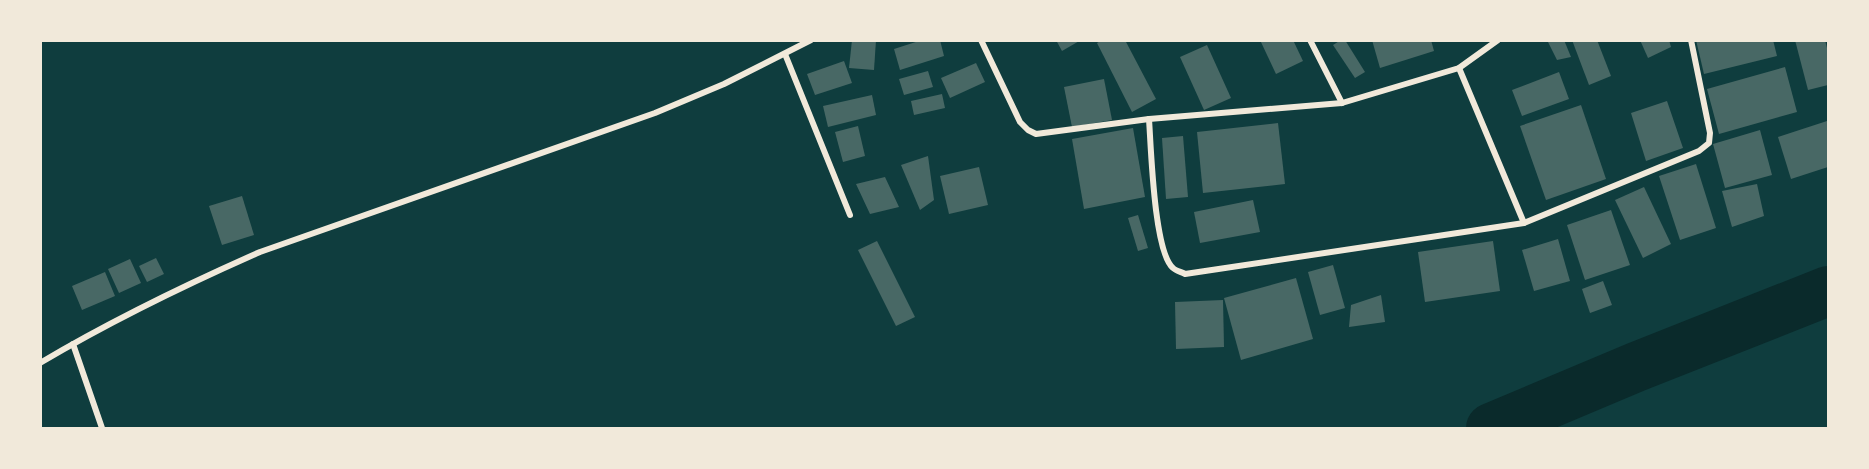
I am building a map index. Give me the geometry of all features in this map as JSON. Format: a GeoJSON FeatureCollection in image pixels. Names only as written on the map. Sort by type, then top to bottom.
{"type":"FeatureCollection","features":[{"type":"Feature","properties":{"kind":"street"},"geometry":{"type":"LineString","coordinates":[[40,363],[197,279],[260,252],[655,112],[724,84],[811,40]]}},
{"type":"Feature","properties":{"kind":"street"},"geometry":{"type":"LineString","coordinates":[[981,40],[1020,122],[1036,134],[1149,119],[1342,103],[1459,68],[1498,40]]}},
{"type":"Feature","properties":{"kind":"street"},"geometry":{"type":"LineString","coordinates":[[1310,40],[1342,103]]}},
{"type":"Feature","properties":{"kind":"street"},"geometry":{"type":"LineString","coordinates":[[1149,119],[1159,228],[1164,253],[1172,268],[1185,274],[1524,223],[1699,151],[1708,143],[1710,133],[1691,40]]}},
{"type":"Feature","properties":{"kind":"street"},"geometry":{"type":"LineString","coordinates":[[785,54],[850,215]]}},
{"type":"Feature","properties":{"kind":"street"},"geometry":{"type":"LineString","coordinates":[[1459,68],[1524,223]]}},
{"type":"Feature","properties":{"kind":"street"},"geometry":{"type":"LineString","coordinates":[[73,344],[102,429]]}},
{"type":"Feature","properties":{"kind":"building"},"geometry":{"type":"Polygon","coordinates":[[[852,40],[876,40],[874,70],[849,68],[852,40]]]}},
{"type":"Feature","properties":{"kind":"building"},"geometry":{"type":"Polygon","coordinates":[[[922,40],[940,40],[944,56],[900,70],[894,49],[922,40]]]}},
{"type":"Feature","properties":{"kind":"building"},"geometry":{"type":"Polygon","coordinates":[[[1056,40],[1081,40],[1062,51],[1056,40]]]}},
{"type":"Feature","properties":{"kind":"building"},"geometry":{"type":"Polygon","coordinates":[[[1102,40],[1125,40],[1156,99],[1132,112],[1097,43],[1102,40]]]}},
{"type":"Feature","properties":{"kind":"building"},"geometry":{"type":"Polygon","coordinates":[[[1260,40],[1293,40],[1303,61],[1276,74],[1260,40]]]}},
{"type":"Feature","properties":{"kind":"building"},"geometry":{"type":"Polygon","coordinates":[[[1345,40],[1365,72],[1355,78],[1333,45],[1345,40]]]}},
{"type":"Feature","properties":{"kind":"building"},"geometry":{"type":"Polygon","coordinates":[[[1372,40],[1431,40],[1434,51],[1380,68],[1372,40]]]}},
{"type":"Feature","properties":{"kind":"building"},"geometry":{"type":"Polygon","coordinates":[[[1547,40],[1564,40],[1571,57],[1557,60],[1547,40]]]}},
{"type":"Feature","properties":{"kind":"building"},"geometry":{"type":"Polygon","coordinates":[[[1572,40],[1597,40],[1611,76],[1589,85],[1572,40]]]}},
{"type":"Feature","properties":{"kind":"building"},"geometry":{"type":"Polygon","coordinates":[[[1640,40],[1669,40],[1671,47],[1648,58],[1640,40]]]}},
{"type":"Feature","properties":{"kind":"building"},"geometry":{"type":"Polygon","coordinates":[[[1696,40],[1773,40],[1777,56],[1704,74],[1696,40]]]}},
{"type":"Feature","properties":{"kind":"building"},"geometry":{"type":"Polygon","coordinates":[[[1795,40],[1825,40],[1828,52],[1828,85],[1808,90],[1795,40]]]}},
{"type":"Feature","properties":{"kind":"building"},"geometry":{"type":"Polygon","coordinates":[[[1207,45],[1231,98],[1204,110],[1180,57],[1207,45]]]}},
{"type":"Feature","properties":{"kind":"building"},"geometry":{"type":"Polygon","coordinates":[[[844,61],[852,83],[815,95],[807,74],[844,61]]]}},
{"type":"Feature","properties":{"kind":"building"},"geometry":{"type":"Polygon","coordinates":[[[976,63],[985,82],[950,98],[941,78],[976,63]]]}},
{"type":"Feature","properties":{"kind":"building"},"geometry":{"type":"Polygon","coordinates":[[[1785,67],[1797,112],[1719,134],[1707,89],[1785,67]]]}},
{"type":"Feature","properties":{"kind":"building"},"geometry":{"type":"Polygon","coordinates":[[[928,71],[933,87],[904,95],[899,79],[928,71]]]}},
{"type":"Feature","properties":{"kind":"building"},"geometry":{"type":"Polygon","coordinates":[[[1559,72],[1569,99],[1522,116],[1512,90],[1559,72]]]}},
{"type":"Feature","properties":{"kind":"building"},"geometry":{"type":"Polygon","coordinates":[[[1104,79],[1112,120],[1072,127],[1064,87],[1104,79]]]}},
{"type":"Feature","properties":{"kind":"building"},"geometry":{"type":"Polygon","coordinates":[[[942,94],[945,108],[914,115],[911,101],[942,94]]]}},
{"type":"Feature","properties":{"kind":"building"},"geometry":{"type":"Polygon","coordinates":[[[872,95],[876,115],[828,127],[823,106],[872,95]]]}},
{"type":"Feature","properties":{"kind":"building"},"geometry":{"type":"Polygon","coordinates":[[[1667,101],[1683,148],[1646,161],[1631,113],[1667,101]]]}},
{"type":"Feature","properties":{"kind":"building"},"geometry":{"type":"Polygon","coordinates":[[[1581,105],[1606,179],[1546,200],[1520,126],[1581,105]]]}},
{"type":"Feature","properties":{"kind":"building"},"geometry":{"type":"Polygon","coordinates":[[[1827,121],[1828,167],[1791,179],[1778,137],[1827,121]]]}},
{"type":"Feature","properties":{"kind":"building"},"geometry":{"type":"Polygon","coordinates":[[[1278,123],[1285,184],[1203,193],[1197,132],[1278,123]]]}},
{"type":"Feature","properties":{"kind":"building"},"geometry":{"type":"Polygon","coordinates":[[[858,126],[865,156],[843,162],[835,132],[858,126]]]}},
{"type":"Feature","properties":{"kind":"building"},"geometry":{"type":"Polygon","coordinates":[[[1133,128],[1145,197],[1084,209],[1072,139],[1133,128]]]}},
{"type":"Feature","properties":{"kind":"building"},"geometry":{"type":"Polygon","coordinates":[[[1760,130],[1772,175],[1725,188],[1713,144],[1760,130]]]}},
{"type":"Feature","properties":{"kind":"building"},"geometry":{"type":"Polygon","coordinates":[[[1183,136],[1188,197],[1166,199],[1162,138],[1183,136]]]}},
{"type":"Feature","properties":{"kind":"building"},"geometry":{"type":"Polygon","coordinates":[[[928,156],[934,200],[920,210],[901,165],[928,156]]]}},
{"type":"Feature","properties":{"kind":"building"},"geometry":{"type":"Polygon","coordinates":[[[1696,164],[1716,228],[1680,240],[1659,176],[1696,164]]]}},
{"type":"Feature","properties":{"kind":"building"},"geometry":{"type":"Polygon","coordinates":[[[979,167],[988,205],[949,214],[940,176],[979,167]]]}},
{"type":"Feature","properties":{"kind":"building"},"geometry":{"type":"Polygon","coordinates":[[[885,177],[899,207],[870,214],[856,184],[885,177]]]}},
{"type":"Feature","properties":{"kind":"building"},"geometry":{"type":"Polygon","coordinates":[[[1757,184],[1764,216],[1732,227],[1722,191],[1757,184]]]}},
{"type":"Feature","properties":{"kind":"building"},"geometry":{"type":"Polygon","coordinates":[[[1644,187],[1671,244],[1643,258],[1615,200],[1644,187]]]}},
{"type":"Feature","properties":{"kind":"building"},"geometry":{"type":"Polygon","coordinates":[[[242,196],[254,235],[222,245],[209,206],[242,196]]]}},
{"type":"Feature","properties":{"kind":"building"},"geometry":{"type":"Polygon","coordinates":[[[1253,200],[1260,232],[1200,243],[1194,212],[1253,200]]]}},
{"type":"Feature","properties":{"kind":"building"},"geometry":{"type":"Polygon","coordinates":[[[1611,210],[1630,265],[1585,280],[1567,225],[1611,210]]]}},
{"type":"Feature","properties":{"kind":"building"},"geometry":{"type":"Polygon","coordinates":[[[1138,215],[1148,248],[1138,251],[1128,218],[1138,215]]]}},
{"type":"Feature","properties":{"kind":"building"},"geometry":{"type":"Polygon","coordinates":[[[1558,239],[1570,281],[1534,291],[1522,250],[1558,239]]]}},
{"type":"Feature","properties":{"kind":"building"},"geometry":{"type":"Polygon","coordinates":[[[877,241],[915,317],[896,326],[858,250],[877,241]]]}},
{"type":"Feature","properties":{"kind":"building"},"geometry":{"type":"Polygon","coordinates":[[[1493,241],[1500,291],[1425,302],[1418,252],[1493,241]]]}},
{"type":"Feature","properties":{"kind":"building"},"geometry":{"type":"Polygon","coordinates":[[[156,258],[164,274],[147,282],[139,266],[156,258]]]}},
{"type":"Feature","properties":{"kind":"building"},"geometry":{"type":"Polygon","coordinates":[[[130,259],[141,283],[119,293],[108,269],[130,259]]]}},
{"type":"Feature","properties":{"kind":"building"},"geometry":{"type":"Polygon","coordinates":[[[1333,265],[1345,308],[1320,315],[1308,272],[1333,265]]]}},
{"type":"Feature","properties":{"kind":"building"},"geometry":{"type":"Polygon","coordinates":[[[105,272],[115,296],[82,310],[72,286],[105,272]]]}},
{"type":"Feature","properties":{"kind":"building"},"geometry":{"type":"Polygon","coordinates":[[[1296,278],[1313,339],[1241,360],[1224,298],[1296,278]]]}},
{"type":"Feature","properties":{"kind":"building"},"geometry":{"type":"Polygon","coordinates":[[[1603,281],[1612,305],[1590,313],[1582,289],[1603,281]]]}},
{"type":"Feature","properties":{"kind":"building"},"geometry":{"type":"Polygon","coordinates":[[[1381,295],[1385,322],[1349,327],[1351,305],[1381,295]]]}},
{"type":"Feature","properties":{"kind":"building"},"geometry":{"type":"Polygon","coordinates":[[[1223,300],[1224,347],[1176,349],[1175,302],[1223,300]]]}},
{"type":"Feature","properties":{"kind":"waterway"},"geometry":{"type":"LineString","coordinates":[[1491,428],[1636,367],[1828,291]]}}]}
